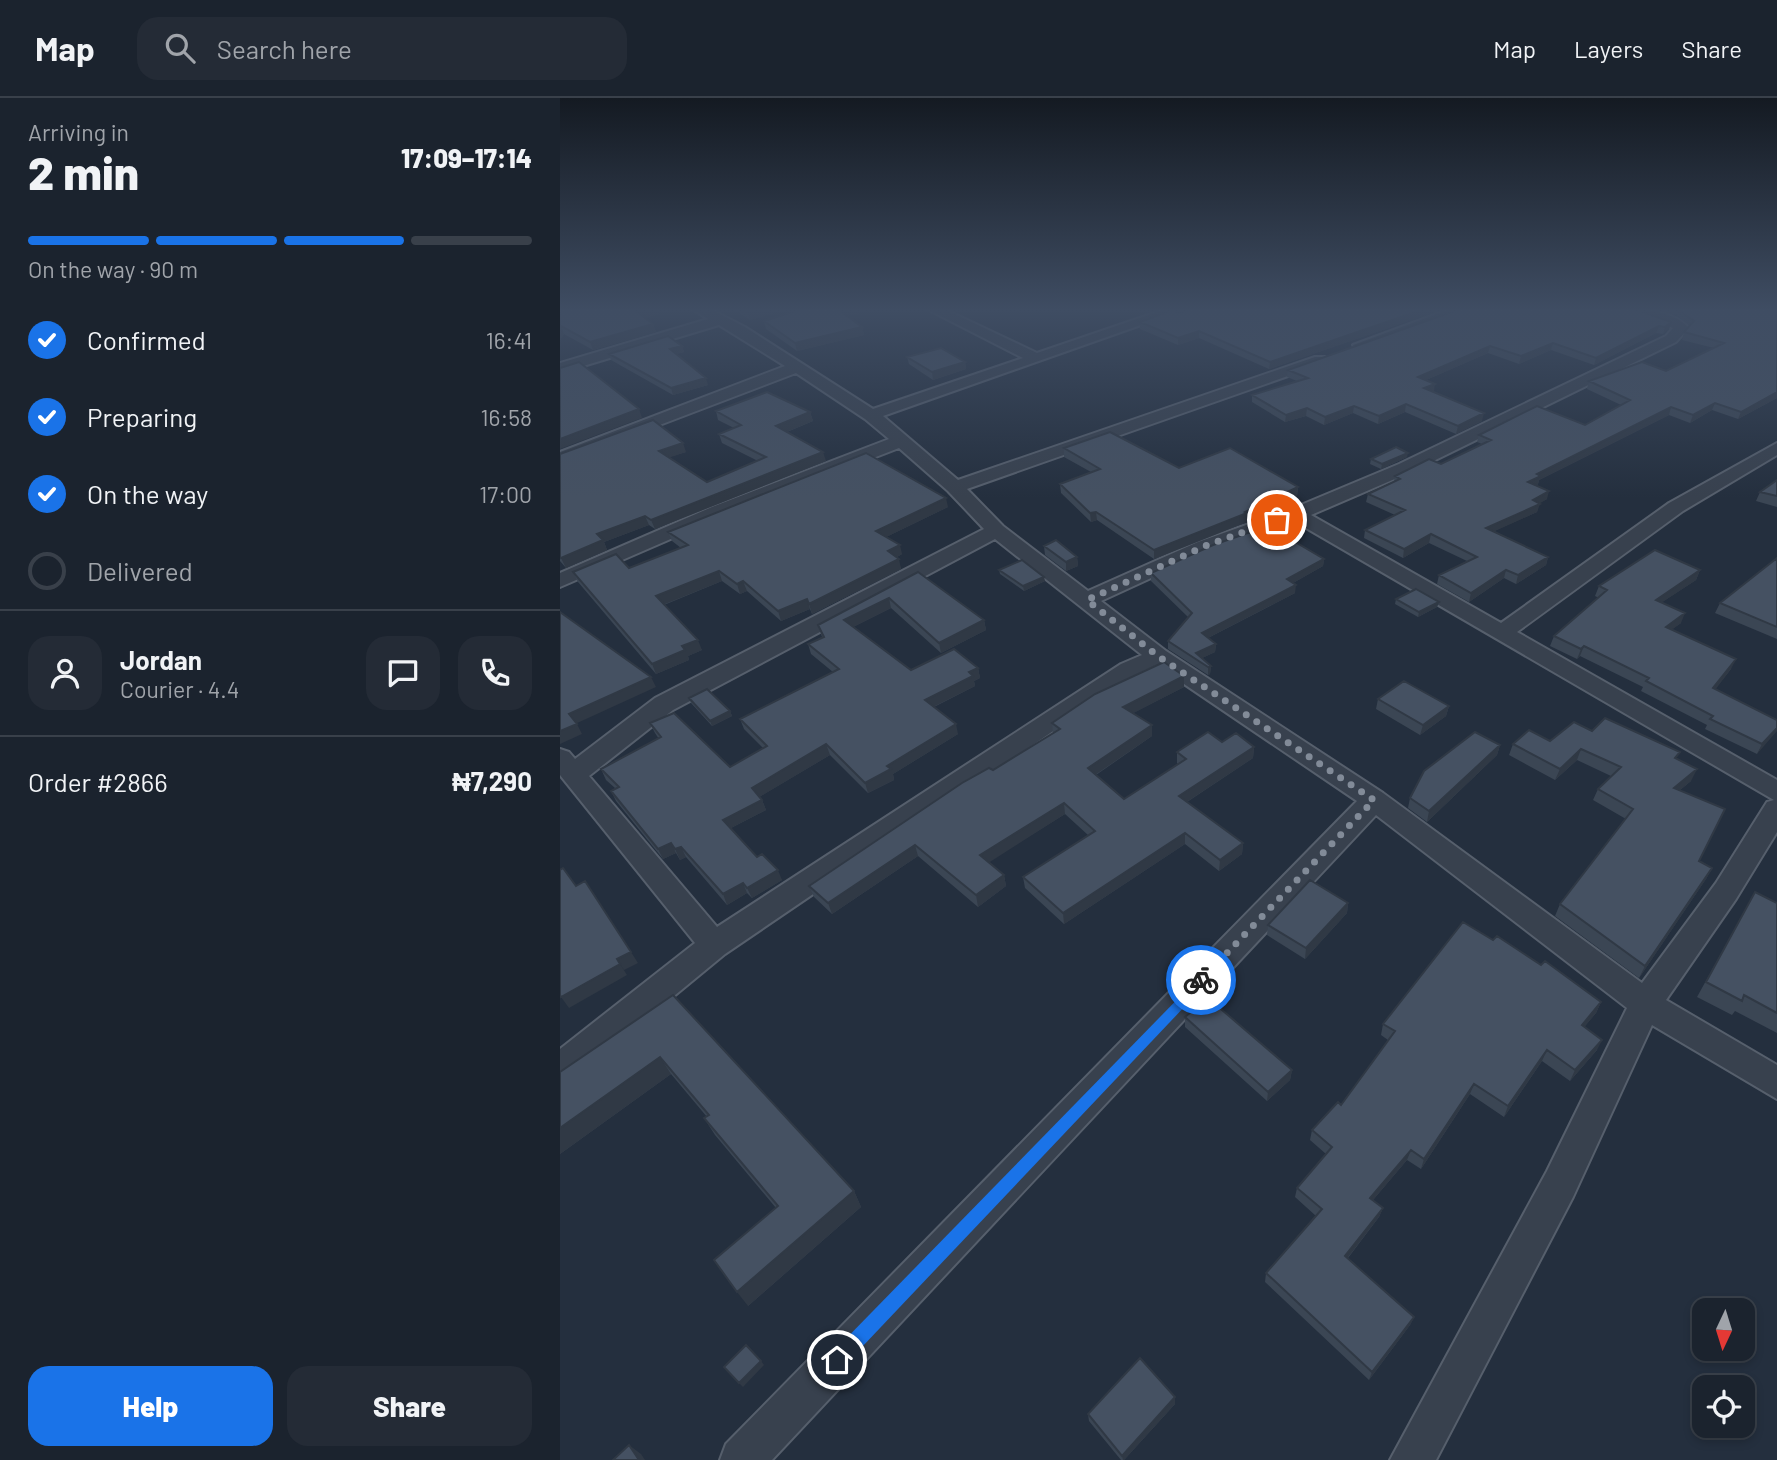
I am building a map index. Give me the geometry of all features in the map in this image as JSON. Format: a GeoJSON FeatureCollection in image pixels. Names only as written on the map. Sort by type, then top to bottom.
{"type":"FeatureCollection","features":[{"type":"Feature","properties":{"kind":"street"},"geometry":{"type":"LineString","coordinates":[[560,458],[786,372]]}},
{"type":"Feature","properties":{"kind":"street"},"geometry":{"type":"LineString","coordinates":[[801,372],[871,415],[955,487],[996,530],[1158,656],[1374,800],[1572,946],[1644,1004],[1777,1083]]}},
{"type":"Feature","properties":{"kind":"street"},"geometry":{"type":"LineString","coordinates":[[871,415],[1000,372]]}},
{"type":"Feature","properties":{"kind":"street"},"geometry":{"type":"LineString","coordinates":[[955,487],[1284,372]]}},
{"type":"Feature","properties":{"kind":"street"},"geometry":{"type":"LineString","coordinates":[[1087,600],[1205,546],[1296,514],[1417,463],[1604,372]]}},
{"type":"Feature","properties":{"kind":"street"},"geometry":{"type":"LineString","coordinates":[[560,581],[731,506],[901,441]]}},
{"type":"Feature","properties":{"kind":"street"},"geometry":{"type":"LineString","coordinates":[[1500,634],[1676,507],[1777,449]]}},
{"type":"Feature","properties":{"kind":"street"},"geometry":{"type":"LineString","coordinates":[[1296,514],[1777,792]]}},
{"type":"Feature","properties":{"kind":"street"},"geometry":{"type":"LineString","coordinates":[[714,945],[568,765],[664,704],[996,530]]}},
{"type":"Feature","properties":{"kind":"street"},"geometry":{"type":"LineString","coordinates":[[560,1069],[714,945],[1129,669],[1158,656]]}},
{"type":"Feature","properties":{"kind":"street"},"geometry":{"type":"LineString","coordinates":[[742,1460],[1374,800]]}},
{"type":"Feature","properties":{"kind":"street"},"geometry":{"type":"LineString","coordinates":[[1412,1460],[1560,1184],[1644,1004],[1726,891],[1777,809]]}},
{"type":"Feature","properties":{"kind":"building"},"geometry":{"type":"Polygon","coordinates":[[[560,372],[591,372],[639,409],[560,439],[560,372]]]}},
{"type":"Feature","properties":{"kind":"building"},"geometry":{"type":"Polygon","coordinates":[[[641,372],[698,372],[706,378],[671,388],[641,372]]]}},
{"type":"Feature","properties":{"kind":"building"},"geometry":{"type":"Polygon","coordinates":[[[1292,372],[1431,372],[1418,377],[1435,384],[1424,388],[1484,413],[1458,426],[1406,404],[1379,416],[1354,406],[1325,417],[1307,408],[1286,415],[1252,395],[1308,378],[1292,372]]]}},
{"type":"Feature","properties":{"kind":"building"},"geometry":{"type":"Polygon","coordinates":[[[1615,372],[1777,372],[1777,392],[1741,412],[1715,403],[1693,415],[1671,407],[1537,474],[1541,476],[1528,482],[1549,491],[1533,500],[1540,504],[1486,528],[1548,557],[1518,575],[1506,570],[1471,593],[1439,575],[1477,557],[1431,534],[1404,549],[1365,530],[1405,510],[1368,494],[1400,479],[1395,476],[1429,459],[1441,464],[1491,440],[1479,435],[1537,406],[1585,425],[1630,400],[1589,381],[1615,372]]]}},
{"type":"Feature","properties":{"kind":"building"},"geometry":{"type":"Polygon","coordinates":[[[767,392],[810,412],[776,426],[823,452],[651,520],[645,516],[597,534],[603,540],[560,557],[560,454],[653,420],[683,443],[659,451],[707,482],[766,457],[719,434],[741,425],[716,411],[767,392]]]}},
{"type":"Feature","properties":{"kind":"building"},"geometry":{"type":"Polygon","coordinates":[[[1110,432],[1179,468],[1230,448],[1298,487],[1245,512],[1247,513],[1154,550],[1096,512],[1090,513],[1060,484],[1100,469],[1064,448],[1110,432]]]}},
{"type":"Feature","properties":{"kind":"building"},"geometry":{"type":"Polygon","coordinates":[[[1396,447],[1408,453],[1382,464],[1371,459],[1396,447]]]}},
{"type":"Feature","properties":{"kind":"building"},"geometry":{"type":"Polygon","coordinates":[[[866,453],[946,498],[876,531],[900,545],[888,551],[899,559],[809,604],[807,599],[778,611],[743,581],[737,584],[719,571],[656,596],[698,640],[682,646],[685,650],[652,664],[573,572],[616,554],[629,568],[688,545],[668,532],[866,453]]]}},
{"type":"Feature","properties":{"kind":"building"},"geometry":{"type":"Polygon","coordinates":[[[1777,480],[1777,496],[1760,492],[1777,480]]]}},
{"type":"Feature","properties":{"kind":"building"},"geometry":{"type":"Polygon","coordinates":[[[1268,526],[1324,559],[1287,579],[1296,585],[1202,633],[1216,644],[1196,653],[1211,666],[1208,667],[1168,641],[1192,613],[1151,573],[1213,545],[1268,526]]]}},
{"type":"Feature","properties":{"kind":"building"},"geometry":{"type":"Polygon","coordinates":[[[1056,540],[1077,557],[1066,562],[1044,546],[1056,540]]]}},
{"type":"Feature","properties":{"kind":"building"},"geometry":{"type":"Polygon","coordinates":[[[1655,550],[1700,570],[1656,600],[1685,613],[1666,627],[1736,659],[1713,688],[1777,720],[1777,728],[1762,744],[1710,719],[1713,716],[1646,681],[1649,678],[1584,646],[1581,649],[1554,636],[1607,590],[1599,586],[1655,550]]]}},
{"type":"Feature","properties":{"kind":"building"},"geometry":{"type":"Polygon","coordinates":[[[1777,558],[1777,627],[1720,603],[1777,558]]]}},
{"type":"Feature","properties":{"kind":"building"},"geometry":{"type":"Polygon","coordinates":[[[1022,560],[1044,577],[1023,586],[999,570],[1022,560]]]}},
{"type":"Feature","properties":{"kind":"building"},"geometry":{"type":"Polygon","coordinates":[[[918,572],[984,620],[939,643],[889,598],[844,620],[911,670],[954,649],[978,668],[969,672],[973,676],[925,700],[956,724],[887,766],[891,769],[865,783],[826,744],[752,788],[762,800],[723,820],[757,857],[762,854],[778,870],[747,888],[743,883],[723,894],[681,847],[675,849],[671,843],[658,849],[611,791],[619,787],[601,769],[661,737],[650,723],[674,713],[730,767],[767,746],[740,719],[839,669],[808,644],[824,637],[818,625],[918,572]]]}},
{"type":"Feature","properties":{"kind":"building"},"geometry":{"type":"Polygon","coordinates":[[[1416,589],[1439,602],[1419,612],[1396,599],[1416,589]]]}},
{"type":"Feature","properties":{"kind":"building"},"geometry":{"type":"Polygon","coordinates":[[[560,612],[651,677],[569,714],[577,724],[560,731],[560,612]]]}},
{"type":"Feature","properties":{"kind":"building"},"geometry":{"type":"Polygon","coordinates":[[[1164,662],[1184,676],[1123,707],[1152,725],[1088,768],[1124,799],[1186,759],[1177,752],[1208,732],[1222,742],[1236,733],[1254,747],[1179,796],[1243,843],[1220,860],[1185,833],[1063,913],[1023,877],[1095,831],[1064,803],[980,855],[1004,875],[976,895],[915,845],[828,903],[809,886],[962,783],[989,768],[993,770],[1060,729],[1052,723],[1095,694],[1164,662]]]}},
{"type":"Feature","properties":{"kind":"building"},"geometry":{"type":"Polygon","coordinates":[[[1404,681],[1449,706],[1423,725],[1378,699],[1404,681]]]}},
{"type":"Feature","properties":{"kind":"building"},"geometry":{"type":"Polygon","coordinates":[[[707,689],[730,711],[710,721],[689,698],[707,689]]]}},
{"type":"Feature","properties":{"kind":"building"},"geometry":{"type":"Polygon","coordinates":[[[1605,718],[1680,752],[1675,758],[1697,769],[1674,788],[1725,809],[1699,861],[1712,868],[1645,966],[1560,904],[1633,809],[1598,789],[1621,767],[1581,749],[1560,769],[1513,744],[1529,730],[1550,741],[1574,722],[1592,731],[1605,718]]]}},
{"type":"Feature","properties":{"kind":"building"},"geometry":{"type":"Polygon","coordinates":[[[1475,732],[1500,745],[1429,811],[1410,798],[1424,771],[1475,732]]]}},
{"type":"Feature","properties":{"kind":"building"},"geometry":{"type":"Polygon","coordinates":[[[563,868],[576,886],[585,881],[631,952],[617,959],[620,964],[561,997],[560,870],[563,868]]]}},
{"type":"Feature","properties":{"kind":"building"},"geometry":{"type":"Polygon","coordinates":[[[1310,880],[1348,903],[1306,948],[1268,925],[1310,880]]]}},
{"type":"Feature","properties":{"kind":"building"},"geometry":{"type":"Polygon","coordinates":[[[1755,892],[1777,903],[1777,1013],[1744,995],[1742,1001],[1706,982],[1755,892]]]}},
{"type":"Feature","properties":{"kind":"building"},"geometry":{"type":"Polygon","coordinates":[[[1463,922],[1493,940],[1497,936],[1541,965],[1545,961],[1601,1002],[1582,1025],[1602,1040],[1575,1070],[1547,1050],[1508,1106],[1474,1084],[1424,1159],[1411,1150],[1370,1198],[1383,1208],[1345,1256],[1414,1317],[1372,1372],[1266,1273],[1322,1209],[1297,1188],[1332,1147],[1312,1130],[1338,1102],[1341,1105],[1395,1031],[1383,1024],[1463,922]]]}},
{"type":"Feature","properties":{"kind":"building"},"geometry":{"type":"Polygon","coordinates":[[[673,995],[854,1191],[737,1292],[714,1260],[778,1206],[704,1118],[709,1115],[660,1057],[560,1128],[560,1072],[673,995]]]}},
{"type":"Feature","properties":{"kind":"building"},"geometry":{"type":"Polygon","coordinates":[[[1208,998],[1292,1070],[1268,1092],[1185,1017],[1208,998]]]}},
{"type":"Feature","properties":{"kind":"building"},"geometry":{"type":"Polygon","coordinates":[[[746,1345],[761,1361],[739,1383],[724,1367],[746,1345]]]}},
{"type":"Feature","properties":{"kind":"building"},"geometry":{"type":"Polygon","coordinates":[[[1140,1358],[1175,1397],[1122,1456],[1088,1414],[1140,1358]]]}},
{"type":"Feature","properties":{"kind":"building"},"geometry":{"type":"Polygon","coordinates":[[[629,1445],[639,1460],[613,1460],[629,1445]]]}},
{"type":"Feature","properties":{"kind":"way so far"},"geometry":{"type":"LineString","coordinates":[[1201,980],[1374,800],[1158,656],[1087,600],[1205,546],[1277,520]]}},
{"type":"Feature","properties":{"kind":"route"},"geometry":{"type":"LineString","coordinates":[[837,1360],[1201,980]]}}]}
